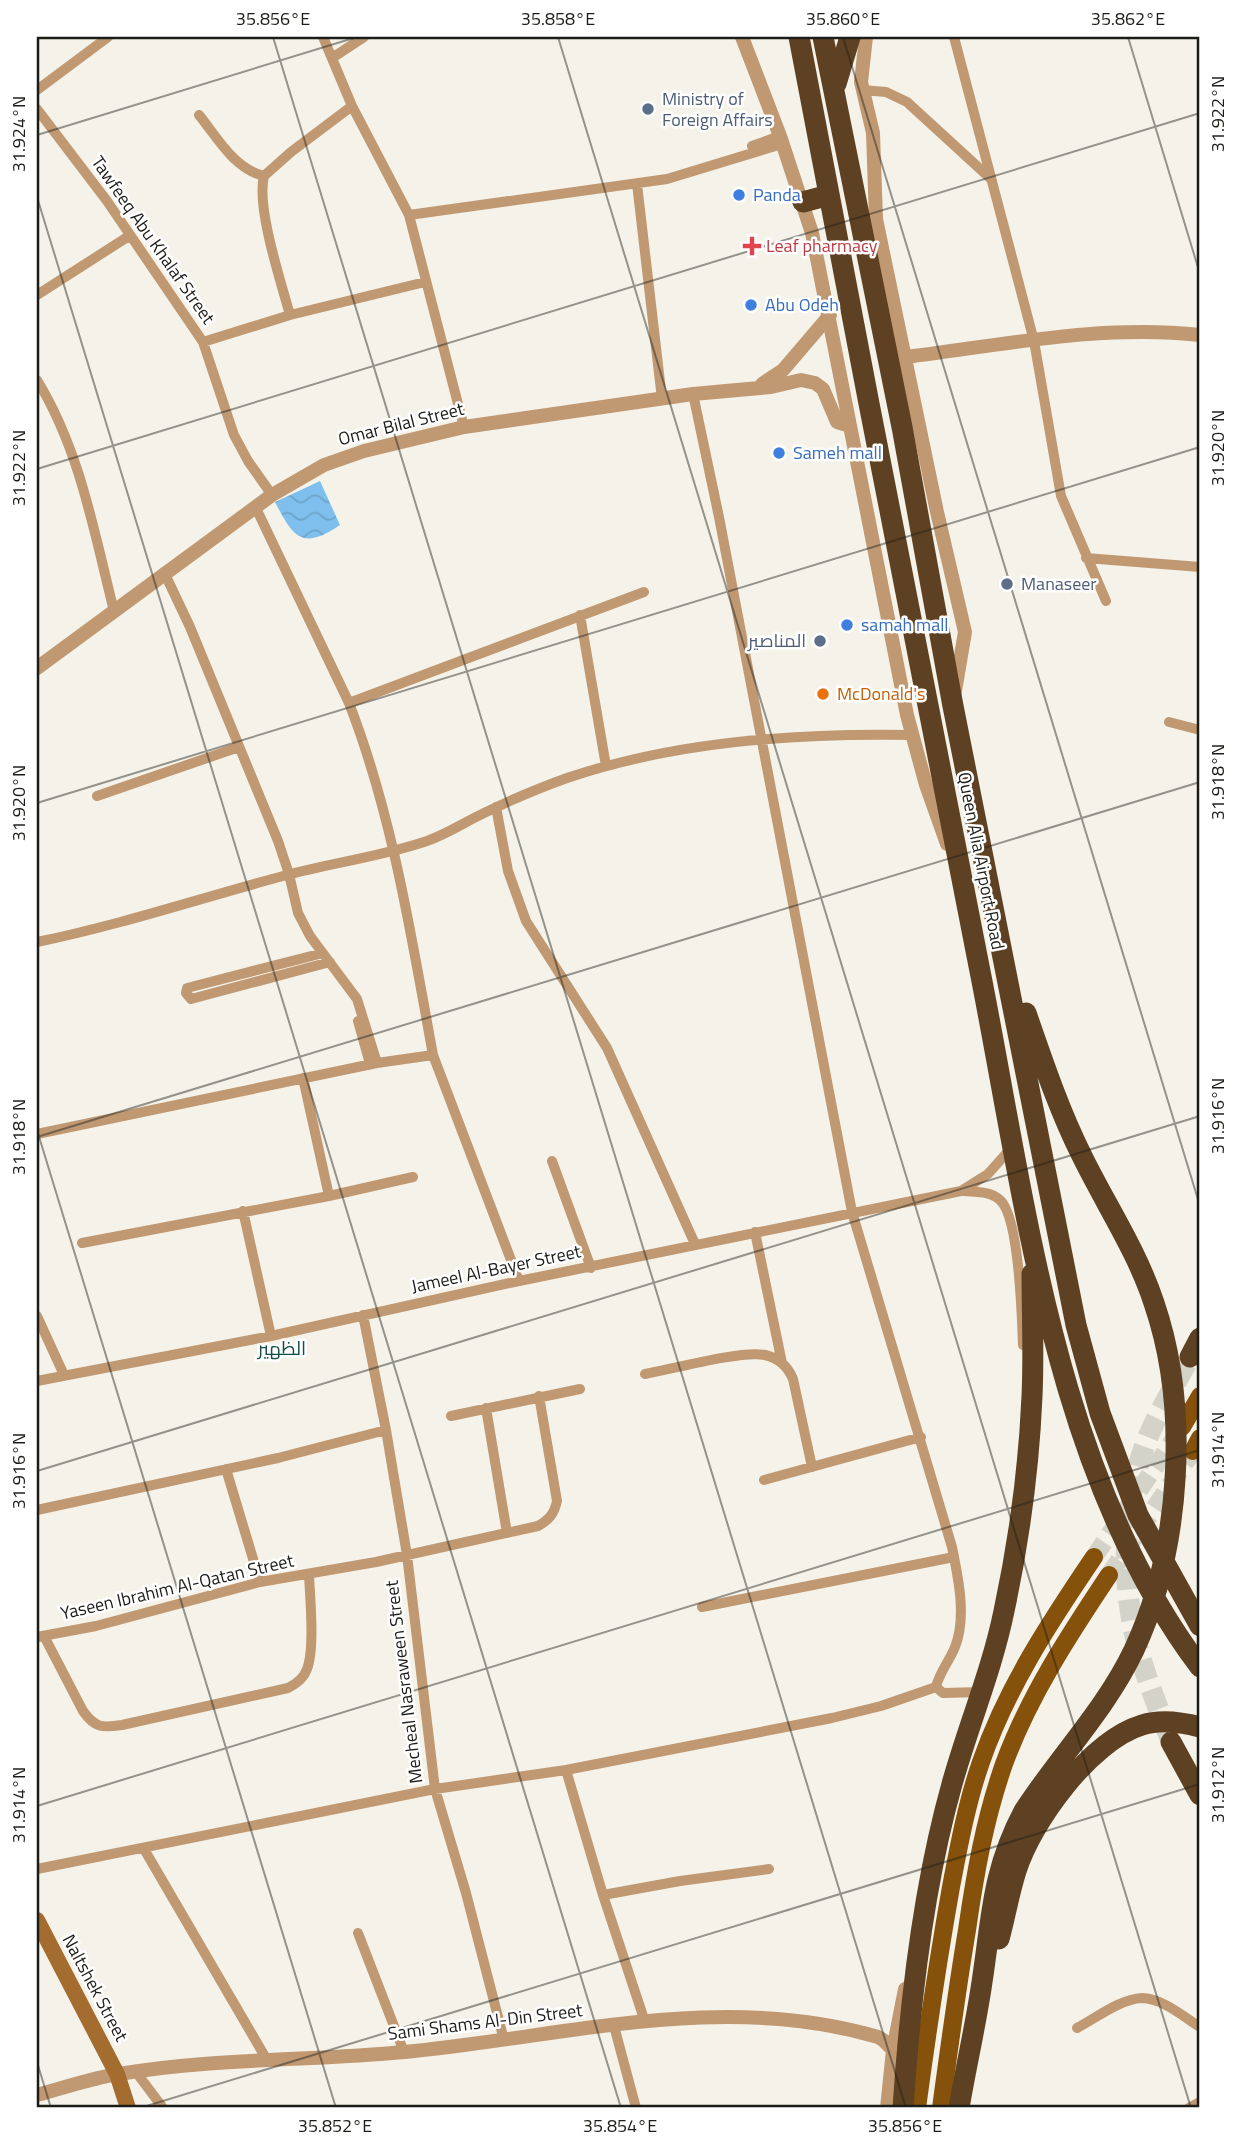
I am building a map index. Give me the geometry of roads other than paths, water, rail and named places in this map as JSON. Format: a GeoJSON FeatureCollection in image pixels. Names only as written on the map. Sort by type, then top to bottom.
{"type":"FeatureCollection","features":[{"type":"Feature","properties":{"kind":"highway","name":"Queen Alia Airport Road"},"geometry":{"type":"LineString","coordinates":[[799,37],[1032,1237],[1068,1390],[1093,1464],[1149,1589],[1200,1667]]}},
{"type":"Feature","properties":{"kind":"highway","name":"Queen Alia Airport Road"},"geometry":{"type":"LineString","coordinates":[[823,37],[868,221],[910,425],[953,706],[1073,1312],[1093,1389],[1138,1515],[1200,1626]]}},
{"type":"Feature","properties":{"kind":"highway"},"geometry":{"type":"LineString","coordinates":[[834,89],[850,37]]}},
{"type":"Feature","properties":{"kind":"highway"},"geometry":{"type":"LineString","coordinates":[[803,202],[829,195]]}},
{"type":"Feature","properties":{"kind":"highway"},"geometry":{"type":"LineString","coordinates":[[959,2108],[982,1983],[997,1879],[1014,1831],[1039,1788],[1110,1692],[1135,1649],[1161,1573],[1174,1495],[1172,1382],[1166,1342],[1142,1273],[1052,1090],[1000,939]]}},
{"type":"Feature","properties":{"kind":"highway"},"geometry":{"type":"LineString","coordinates":[[903,2108],[921,1935],[952,1784],[998,1639],[1010,1584],[1030,1437],[1032,1237]]}},
{"type":"Feature","properties":{"kind":"highway"},"geometry":{"type":"LineString","coordinates":[[982,1983],[999,1941],[1016,1871],[1025,1848],[1066,1784],[1103,1746],[1136,1727],[1169,1722],[1200,1727]]}},
{"type":"Feature","properties":{"kind":"highway"},"geometry":{"type":"LineString","coordinates":[[1171,1742],[1200,1795]]}},
{"type":"Feature","properties":{"kind":"main road"},"geometry":{"type":"LineString","coordinates":[[1182,1427],[1200,1396]]}},
{"type":"Feature","properties":{"kind":"main road"},"geometry":{"type":"LineString","coordinates":[[917,2108],[944,1924],[975,1780],[993,1730],[1017,1678],[1094,1557]]}},
{"type":"Feature","properties":{"kind":"main road"},"geometry":{"type":"LineString","coordinates":[[942,2108],[954,2006],[976,1867],[992,1799],[1018,1731],[1038,1690],[1109,1574]]}},
{"type":"Feature","properties":{"kind":"main road","name":"Naltshek Street"},"geometry":{"type":"LineString","coordinates":[[37,1920],[117,2074],[128,2108]]}},
{"type":"Feature","properties":{"kind":"street"},"geometry":{"type":"LineString","coordinates":[[37,90],[108,37]]}},
{"type":"Feature","properties":{"kind":"street"},"geometry":{"type":"LineString","coordinates":[[323,37],[352,106],[409,215],[464,427]]}},
{"type":"Feature","properties":{"kind":"street"},"geometry":{"type":"LineString","coordinates":[[332,58],[364,37]]}},
{"type":"Feature","properties":{"kind":"street"},"geometry":{"type":"LineString","coordinates":[[742,37],[812,233],[912,735],[936,816],[961,877]]}},
{"type":"Feature","properties":{"kind":"street"},"geometry":{"type":"LineString","coordinates":[[866,37],[862,90],[873,134],[868,221],[906,357],[910,425]]}},
{"type":"Feature","properties":{"kind":"street"},"geometry":{"type":"LineString","coordinates":[[954,37],[1034,341],[1064,507],[1105,601]]}},
{"type":"Feature","properties":{"kind":"street"},"geometry":{"type":"LineString","coordinates":[[862,90],[886,92],[906,102],[990,178]]}},
{"type":"Feature","properties":{"kind":"street"},"geometry":{"type":"LineString","coordinates":[[289,315],[262,195],[264,176],[352,106]]}},
{"type":"Feature","properties":{"kind":"street","name":"Tawfeeq Abu Khalaf Street"},"geometry":{"type":"LineString","coordinates":[[37,109],[107,201],[203,342],[289,315],[425,282]]}},
{"type":"Feature","properties":{"kind":"street"},"geometry":{"type":"LineString","coordinates":[[199,115],[240,165],[264,176]]}},
{"type":"Feature","properties":{"kind":"street"},"geometry":{"type":"LineString","coordinates":[[409,215],[637,184],[661,179],[781,140]]}},
{"type":"Feature","properties":{"kind":"street"},"geometry":{"type":"LineString","coordinates":[[637,184],[662,399]]}},
{"type":"Feature","properties":{"kind":"street"},"geometry":{"type":"LineString","coordinates":[[37,295],[129,236]]}},
{"type":"Feature","properties":{"kind":"street","name":"Omar Bilal Street"},"geometry":{"type":"LineString","coordinates":[[754,387],[783,370],[830,315]]}},
{"type":"Feature","properties":{"kind":"street"},"geometry":{"type":"LineString","coordinates":[[906,357],[1112,332],[1148,331],[1200,335]]}},
{"type":"Feature","properties":{"kind":"street"},"geometry":{"type":"LineString","coordinates":[[203,342],[234,435],[272,495]]}},
{"type":"Feature","properties":{"kind":"street"},"geometry":{"type":"LineString","coordinates":[[37,380],[64,431],[81,480],[114,611]]}},
{"type":"Feature","properties":{"kind":"street","name":"Omar Bilal Street"},"geometry":{"type":"LineString","coordinates":[[37,668],[255,506],[338,459],[412,438],[464,427],[693,394],[771,387],[802,380],[811,381],[823,389],[837,422],[850,426]]}},
{"type":"Feature","properties":{"kind":"street"},"geometry":{"type":"LineString","coordinates":[[37,1870],[435,1789],[566,1770],[832,1718],[881,1706],[936,1687],[956,1645],[960,1628],[959,1590],[954,1557],[921,1437],[852,1212],[693,394]]}},
{"type":"Feature","properties":{"kind":"street"},"geometry":{"type":"LineString","coordinates":[[255,506],[349,703],[371,765],[395,850],[433,1055],[519,1281]]}},
{"type":"Feature","properties":{"kind":"street"},"geometry":{"type":"LineString","coordinates":[[1086,558],[1200,567]]}},
{"type":"Feature","properties":{"kind":"street"},"geometry":{"type":"LineString","coordinates":[[164,572],[278,841],[285,875],[298,913],[351,1002],[374,1063]]}},
{"type":"Feature","properties":{"kind":"street"},"geometry":{"type":"LineString","coordinates":[[349,703],[644,592]]}},
{"type":"Feature","properties":{"kind":"street"},"geometry":{"type":"LineString","coordinates":[[580,615],[606,766]]}},
{"type":"Feature","properties":{"kind":"street"},"geometry":{"type":"LineString","coordinates":[[1169,722],[1200,730]]}},
{"type":"Feature","properties":{"kind":"street"},"geometry":{"type":"LineString","coordinates":[[37,942],[79,933],[285,875],[428,840],[543,787],[606,766],[762,739],[912,735]]}},
{"type":"Feature","properties":{"kind":"street"},"geometry":{"type":"LineString","coordinates":[[97,796],[239,747]]}},
{"type":"Feature","properties":{"kind":"street"},"geometry":{"type":"LineString","coordinates":[[496,807],[508,871],[526,921],[607,1048],[695,1244]]}},
{"type":"Feature","properties":{"kind":"street"},"geometry":{"type":"LineString","coordinates":[[209,988],[323,959]]}},
{"type":"Feature","properties":{"kind":"street"},"geometry":{"type":"LineString","coordinates":[[37,1134],[374,1063],[433,1055]]}},
{"type":"Feature","properties":{"kind":"street"},"geometry":{"type":"LineString","coordinates":[[303,1078],[329,1196]]}},
{"type":"Feature","properties":{"kind":"street","name":"Jameel Al-Bayer Street"},"geometry":{"type":"LineString","coordinates":[[961,1191],[988,1174],[1014,1143]]}},
{"type":"Feature","properties":{"kind":"street"},"geometry":{"type":"LineString","coordinates":[[552,1161],[591,1268]]}},
{"type":"Feature","properties":{"kind":"street"},"geometry":{"type":"LineString","coordinates":[[82,1242],[329,1196],[413,1177]]}},
{"type":"Feature","properties":{"kind":"street","name":"Jameel Al-Bayer Street"},"geometry":{"type":"LineString","coordinates":[[37,1381],[271,1336],[852,1212],[961,1191],[983,1192],[994,1195],[1003,1203],[1011,1218],[1021,1316],[1024,1419],[1030,1437]]}},
{"type":"Feature","properties":{"kind":"street"},"geometry":{"type":"LineString","coordinates":[[243,1211],[271,1336]]}},
{"type":"Feature","properties":{"kind":"street"},"geometry":{"type":"LineString","coordinates":[[755,1232],[782,1363],[793,1380],[813,1467]]}},
{"type":"Feature","properties":{"kind":"street","name":"Mecheal Nasraween Street"},"geometry":{"type":"LineString","coordinates":[[363,1315],[407,1555],[435,1789],[466,1893],[504,2040]]}},
{"type":"Feature","properties":{"kind":"street"},"geometry":{"type":"LineString","coordinates":[[37,1316],[64,1375]]}},
{"type":"Feature","properties":{"kind":"street"},"geometry":{"type":"LineString","coordinates":[[645,1374],[754,1354],[772,1357],[782,1363]]}},
{"type":"Feature","properties":{"kind":"street"},"geometry":{"type":"LineString","coordinates":[[450,1416],[580,1389]]}},
{"type":"Feature","properties":{"kind":"street","name":"Yaseen Ibrahim Al-Qatan Street"},"geometry":{"type":"LineString","coordinates":[[40,1636],[96,1626],[260,1583],[538,1526],[548,1520],[555,1510],[556,1494],[539,1396]]}},
{"type":"Feature","properties":{"kind":"street"},"geometry":{"type":"LineString","coordinates":[[486,1408],[507,1533]]}},
{"type":"Feature","properties":{"kind":"street"},"geometry":{"type":"LineString","coordinates":[[37,1510],[226,1469],[386,1430]]}},
{"type":"Feature","properties":{"kind":"street"},"geometry":{"type":"LineString","coordinates":[[764,1480],[921,1437]]}},
{"type":"Feature","properties":{"kind":"street"},"geometry":{"type":"LineString","coordinates":[[226,1469],[260,1583]]}},
{"type":"Feature","properties":{"kind":"street"},"geometry":{"type":"LineString","coordinates":[[702,1607],[954,1557]]}},
{"type":"Feature","properties":{"kind":"street"},"geometry":{"type":"LineString","coordinates":[[40,1636],[83,1711],[91,1722],[100,1726],[122,1725],[288,1688],[303,1676],[309,1664],[309,1574]]}},
{"type":"Feature","properties":{"kind":"street"},"geometry":{"type":"LineString","coordinates":[[936,1687],[943,1693],[982,1692]]}},
{"type":"Feature","properties":{"kind":"street"},"geometry":{"type":"LineString","coordinates":[[566,1770],[645,2022]]}},
{"type":"Feature","properties":{"kind":"street"},"geometry":{"type":"LineString","coordinates":[[144,1849],[267,2060]]}},
{"type":"Feature","properties":{"kind":"street"},"geometry":{"type":"LineString","coordinates":[[603,1895],[769,1869]]}},
{"type":"Feature","properties":{"kind":"street"},"geometry":{"type":"LineString","coordinates":[[358,1933],[404,2053]]}},
{"type":"Feature","properties":{"kind":"street"},"geometry":{"type":"LineString","coordinates":[[887,2108],[899,2019],[911,1961],[921,1935]]}},
{"type":"Feature","properties":{"kind":"street"},"geometry":{"type":"LineString","coordinates":[[1077,2028],[1123,2003],[1142,1998],[1162,2004],[1200,2026]]}},
{"type":"Feature","properties":{"kind":"street","name":"Sami Shams Al-Din Street"},"geometry":{"type":"LineString","coordinates":[[37,2095],[117,2074],[223,2062],[404,2053],[645,2022],[745,2016],[799,2020],[856,2031],[883,2040],[893,2050]]}},
{"type":"Feature","properties":{"kind":"street","name":"Sami Shams Al-Din Street"},"geometry":{"type":"LineString","coordinates":[[856,2031],[884,2029],[899,2019]]}},
{"type":"Feature","properties":{"kind":"street"},"geometry":{"type":"LineString","coordinates":[[614,2026],[636,2108]]}},
{"type":"Feature","properties":{"kind":"street"},"geometry":{"type":"LineString","coordinates":[[136,2072],[163,2108]]}},
{"type":"Feature","properties":{"kind":"street"},"geometry":{"type":"LineString","coordinates":[[1189,2108],[1200,2102]]}},
{"type":"Feature","properties":{"kind":"water"},"geometry":{"type":"Polygon","coordinates":[[[320,481],[340,525],[316,537],[300,536],[287,524],[275,502],[320,481]]]}},
{"type":"Feature","properties":{"kind":"tunnel"},"geometry":{"type":"LineString","coordinates":[[1170,1738],[1145,1672],[1134,1632],[1127,1585],[1127,1536],[1133,1488],[1146,1442],[1190,1357]]}},
{"type":"Feature","properties":{"kind":"tunnel"},"geometry":{"type":"LineString","coordinates":[[1094,1557],[1178,1433]]}},
{"type":"Feature","properties":{"kind":"tunnel"},"geometry":{"type":"LineString","coordinates":[[1109,1575],[1193,1451]]}},
{"type":"Feature","properties":{"kind":"place","name":"Ministry of Foreign Affairs"},"geometry":{"type":"Point","coordinates":[648,109]}},
{"type":"Feature","properties":{"kind":"place","name":"Panda"},"geometry":{"type":"Point","coordinates":[739,195]}},
{"type":"Feature","properties":{"kind":"place","name":"Leaf pharmacy"},"geometry":{"type":"Point","coordinates":[752,246]}},
{"type":"Feature","properties":{"kind":"place","name":"Abu Odeh"},"geometry":{"type":"Point","coordinates":[751,305]}},
{"type":"Feature","properties":{"kind":"place","name":"Sameh mall"},"geometry":{"type":"Point","coordinates":[779,453]}},
{"type":"Feature","properties":{"kind":"place","name":"Manaseer"},"geometry":{"type":"Point","coordinates":[1007,584]}},
{"type":"Feature","properties":{"kind":"place","name":"samah mall"},"geometry":{"type":"Point","coordinates":[847,625]}},
{"type":"Feature","properties":{"kind":"place","name":"المناصير"},"geometry":{"type":"Point","coordinates":[820,641]}},
{"type":"Feature","properties":{"kind":"place","name":"McDonald's"},"geometry":{"type":"Point","coordinates":[823,694]}},
{"type":"Feature","properties":{"kind":"district","name":"الظهير"},"geometry":{"type":"Point","coordinates":[282,1348]}}]}
